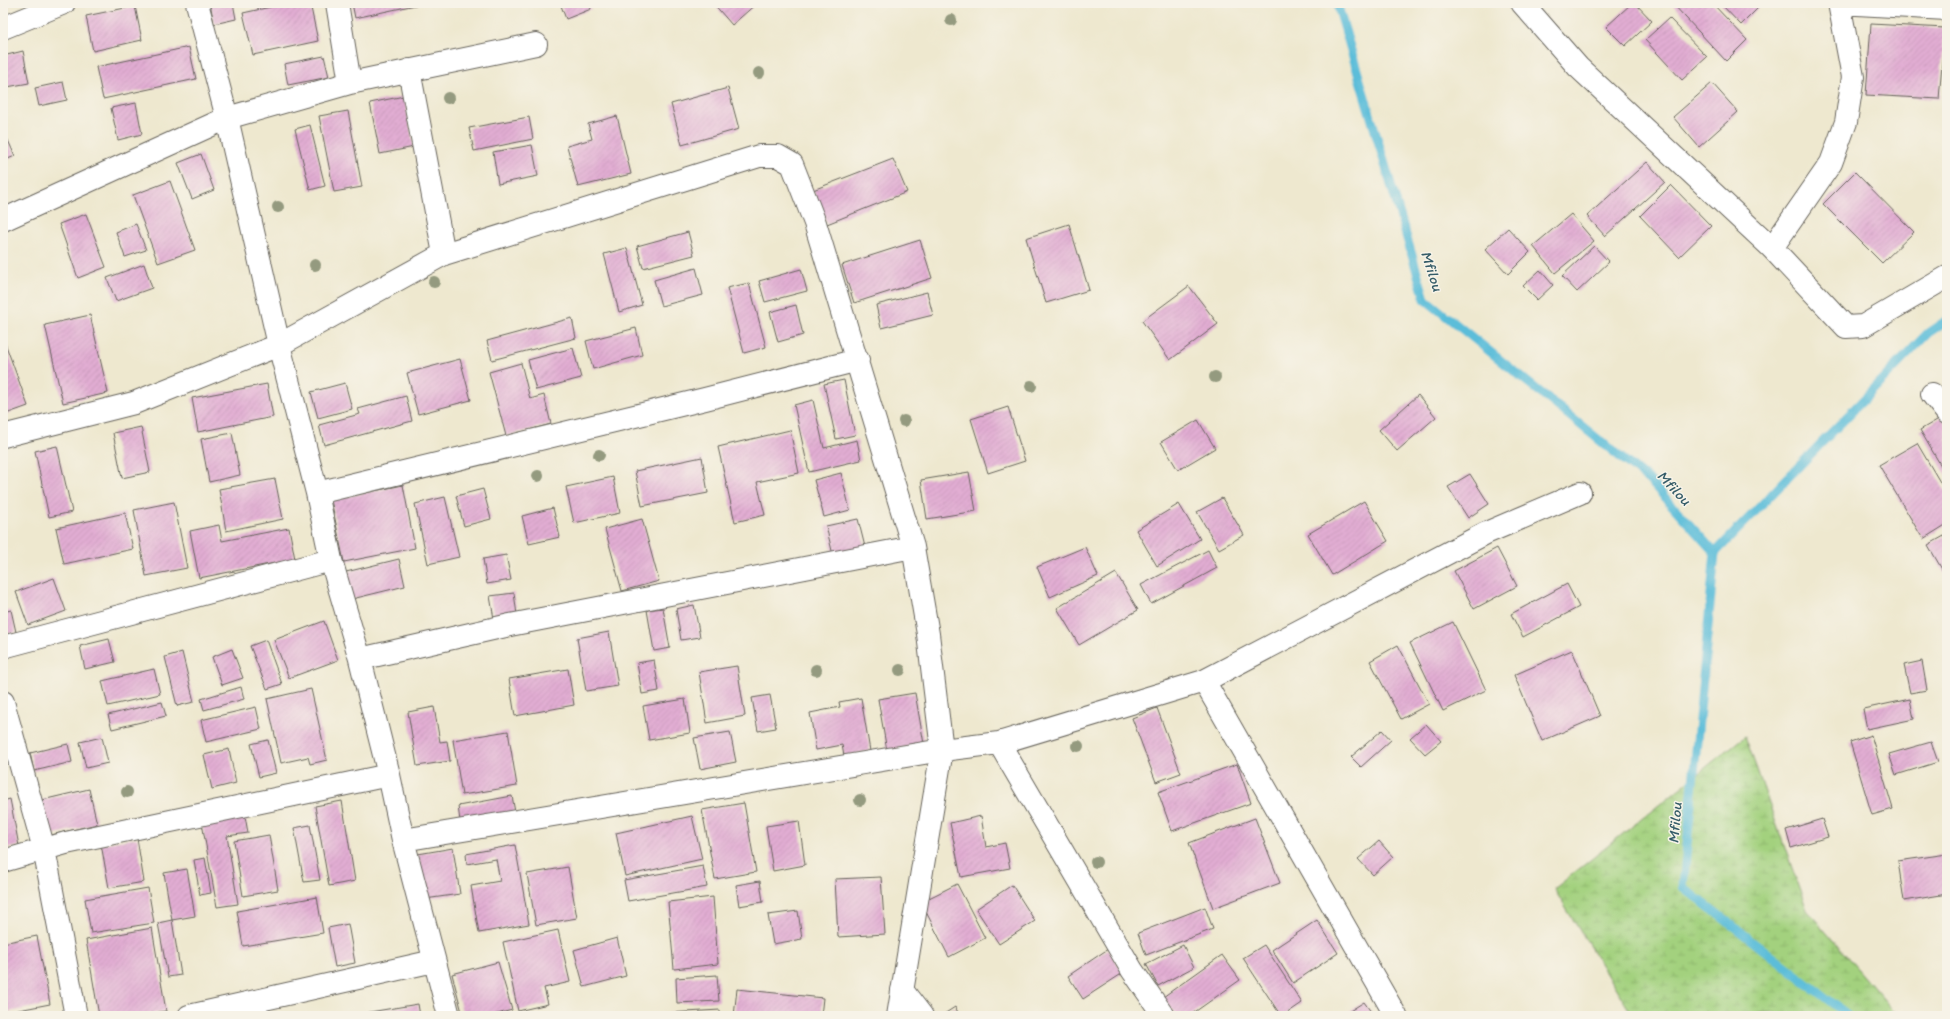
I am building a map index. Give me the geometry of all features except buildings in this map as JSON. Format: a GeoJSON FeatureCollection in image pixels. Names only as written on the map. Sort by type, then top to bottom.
{"type":"FeatureCollection","features":[{"type":"Feature","properties":{"kind":"street"},"geometry":{"type":"LineString","coordinates":[[3,28],[64,3]]}},
{"type":"Feature","properties":{"kind":"street"},"geometry":{"type":"LineString","coordinates":[[197,3],[227,118],[279,345],[317,493],[331,560],[360,659],[389,774],[403,840],[449,1016]]}},
{"type":"Feature","properties":{"kind":"street"},"geometry":{"type":"LineString","coordinates":[[337,3],[350,83]]}},
{"type":"Feature","properties":{"kind":"street"},"geometry":{"type":"LineString","coordinates":[[1772,248],[1831,162],[1846,122],[1853,77],[1839,3],[1947,9]]}},
{"type":"Feature","properties":{"kind":"street"},"geometry":{"type":"LineString","coordinates":[[1527,5],[1578,67],[1772,248],[1846,327],[1863,326],[1947,277]]}},
{"type":"Feature","properties":{"kind":"street"},"geometry":{"type":"LineString","coordinates":[[3,220],[227,118],[350,83],[536,44]]}},
{"type":"Feature","properties":{"kind":"street"},"geometry":{"type":"LineString","coordinates":[[409,70],[444,254]]}},
{"type":"Feature","properties":{"kind":"street"},"geometry":{"type":"LineString","coordinates":[[3,436],[134,404],[279,345],[444,254],[759,156],[778,156],[792,164],[812,216],[858,360],[913,547],[928,634],[942,750],[898,1016]]}},
{"type":"Feature","properties":{"kind":"street"},"geometry":{"type":"LineString","coordinates":[[317,493],[697,401],[858,360]]}},
{"type":"Feature","properties":{"kind":"street"},"geometry":{"type":"LineString","coordinates":[[1932,394],[1947,413]]}},
{"type":"Feature","properties":{"kind":"street"},"geometry":{"type":"LineString","coordinates":[[403,840],[942,750],[999,743],[1204,681],[1486,533],[1580,493]]}},
{"type":"Feature","properties":{"kind":"street"},"geometry":{"type":"LineString","coordinates":[[360,659],[510,625],[913,547]]}},
{"type":"Feature","properties":{"kind":"street"},"geometry":{"type":"LineString","coordinates":[[3,647],[331,560]]}},
{"type":"Feature","properties":{"kind":"street"},"geometry":{"type":"LineString","coordinates":[[1204,681],[1396,1016]]}},
{"type":"Feature","properties":{"kind":"street"},"geometry":{"type":"LineString","coordinates":[[3,702],[44,849],[76,1016]]}},
{"type":"Feature","properties":{"kind":"street"},"geometry":{"type":"LineString","coordinates":[[999,743],[1132,970],[1164,1016]]}},
{"type":"Feature","properties":{"kind":"street"},"geometry":{"type":"LineString","coordinates":[[3,861],[66,843],[389,774]]}},
{"type":"Feature","properties":{"kind":"street"},"geometry":{"type":"LineString","coordinates":[[189,1016],[434,961]]}},
{"type":"Feature","properties":{"kind":"street"},"geometry":{"type":"LineString","coordinates":[[902,990],[922,1016]]}},
{"type":"Feature","properties":{"kind":"green space"},"geometry":{"type":"Polygon","coordinates":[[[1745,736],[1807,910],[1898,1016],[1778,1016],[1774,1012],[1731,1016],[1633,1016],[1554,889],[1745,736]]]}},
{"type":"Feature","properties":{"kind":"waterway","name":"Mfilou"},"geometry":{"type":"LineString","coordinates":[[1337,3],[1425,299],[1651,482],[1715,553],[1683,887],[1849,1016]]}},
{"type":"Feature","properties":{"kind":"waterway"},"geometry":{"type":"LineString","coordinates":[[1715,553],[1928,333],[1947,320]]}}]}
